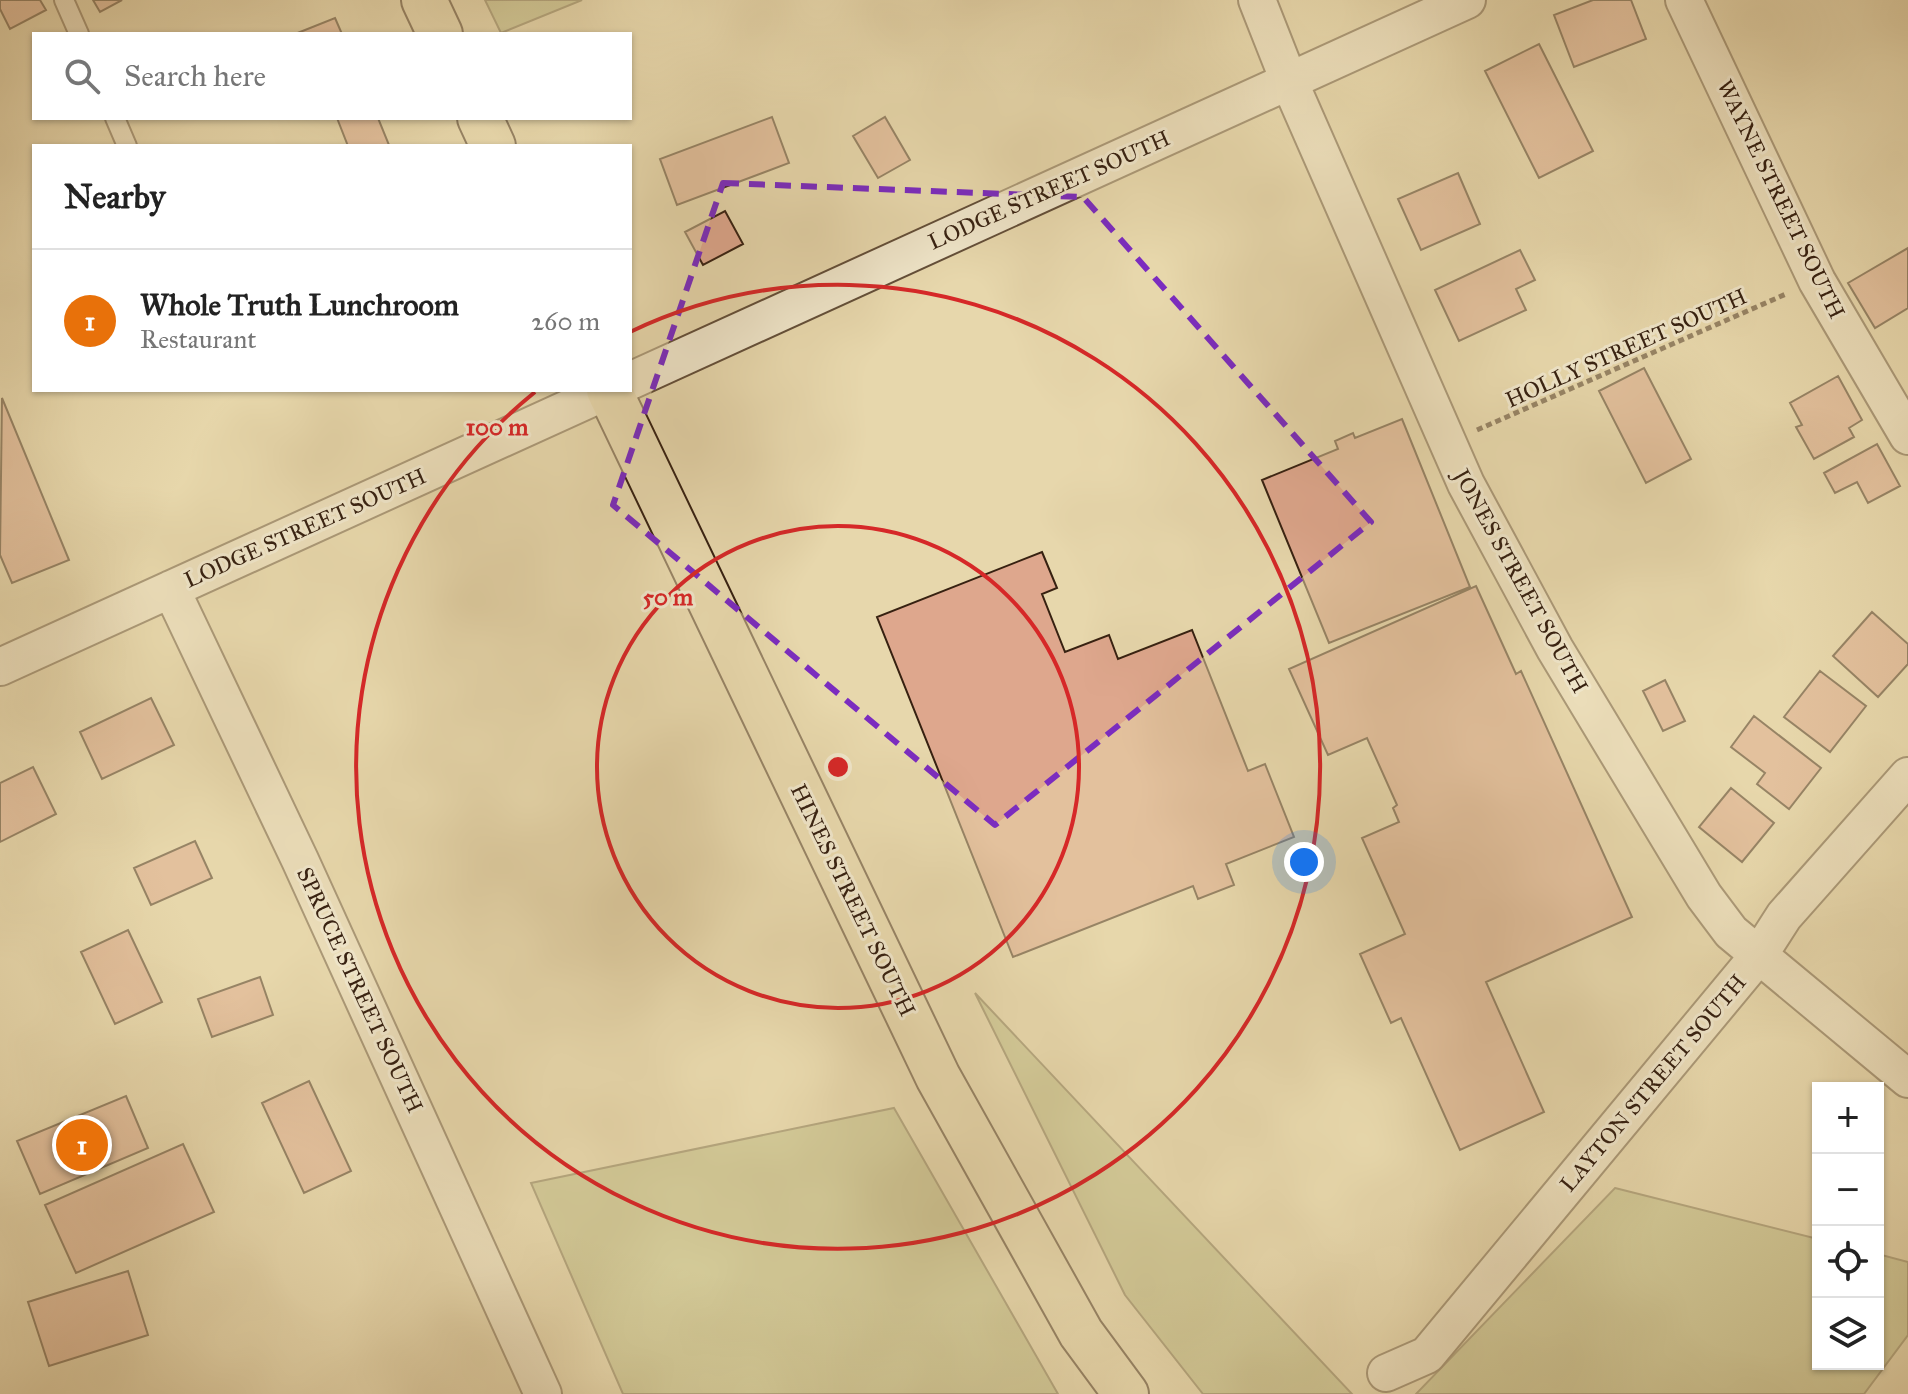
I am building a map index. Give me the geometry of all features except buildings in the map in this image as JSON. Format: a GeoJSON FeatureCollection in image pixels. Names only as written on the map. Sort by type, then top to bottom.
{"type":"FeatureCollection","features":[{"type":"Feature","properties":{"kind":"main road"},"geometry":{"type":"LineString","coordinates":[[424,0],[439,32]]}},
{"type":"Feature","properties":{"kind":"main road"},"geometry":{"type":"LineString","coordinates":[[481,120],[492,144]]}},
{"type":"Feature","properties":{"kind":"main road","name":"HINES STREET SOUTH"},"geometry":{"type":"LineString","coordinates":[[610,392],[938,1077],[1081,1333],[1126,1394]]}},
{"type":"Feature","properties":{"kind":"street","name":"JONES STREET SOUTH"},"geometry":{"type":"LineString","coordinates":[[1257,0],[1289,81],[1447,444],[1555,649],[1704,896],[1731,932],[1908,1079]]}},
{"type":"Feature","properties":{"kind":"street","name":"LODGE STREET SOUTH"},"geometry":{"type":"LineString","coordinates":[[632,380],[1467,0]]}},
{"type":"Feature","properties":{"kind":"street","name":"WAYNE STREET SOUTH"},"geometry":{"type":"LineString","coordinates":[[1684,0],[1817,281],[1908,436]]}},
{"type":"Feature","properties":{"kind":"street","name":"LODGE STREET SOUTH"},"geometry":{"type":"LineString","coordinates":[[0,667],[605,392]]}},
{"type":"Feature","properties":{"kind":"street","name":"SPRUCE STREET SOUTH"},"geometry":{"type":"LineString","coordinates":[[171,589],[300,860],[543,1394]]}},
{"type":"Feature","properties":{"kind":"street","name":"LAYTON STREET SOUTH"},"geometry":{"type":"LineString","coordinates":[[1386,1373],[1427,1355],[1759,955],[1784,916],[1908,776]]}},
{"type":"Feature","properties":{"kind":"lane"},"geometry":{"type":"LineString","coordinates":[[64,0],[78,32]]}},
{"type":"Feature","properties":{"kind":"lane"},"geometry":{"type":"LineString","coordinates":[[116,120],[126,144]]}},
{"type":"Feature","properties":{"kind":"path","name":"HOLLY STREET SOUTH"},"geometry":{"type":"LineString","coordinates":[[1447,444],[1817,281]]}},
{"type":"Feature","properties":{"kind":"highlighted area"},"geometry":{"type":"Polygon","coordinates":[[[723,183],[1083,197],[1371,522],[995,825],[613,505],[723,183]]]}},
{"type":"Feature","properties":{"kind":"shaded area"},"geometry":{"type":"Polygon","coordinates":[[[485,0],[582,0],[503,32],[501,32],[485,0]]]}},
{"type":"Feature","properties":{"kind":"shaded area"},"geometry":{"type":"Polygon","coordinates":[[[975,993],[1352,1394],[1203,1394],[1125,1295],[975,993]]]}},
{"type":"Feature","properties":{"kind":"shaded area"},"geometry":{"type":"Polygon","coordinates":[[[894,1108],[1058,1394],[623,1394],[531,1183],[894,1108]]]}},
{"type":"Feature","properties":{"kind":"shaded area"},"geometry":{"type":"Polygon","coordinates":[[[1615,1188],[1812,1237],[1812,1370],[1882,1370],[1864,1394],[1416,1394],[1615,1188]]]}},
{"type":"Feature","properties":{"kind":"shaded area"},"geometry":{"type":"Polygon","coordinates":[[[1884,1256],[1908,1262],[1908,1335],[1884,1367],[1884,1256]]]}},
{"type":"Feature","properties":{"kind":"place","name":"Whole Truth Lunchroom"},"geometry":{"type":"Point","coordinates":[82,1145]}}]}
